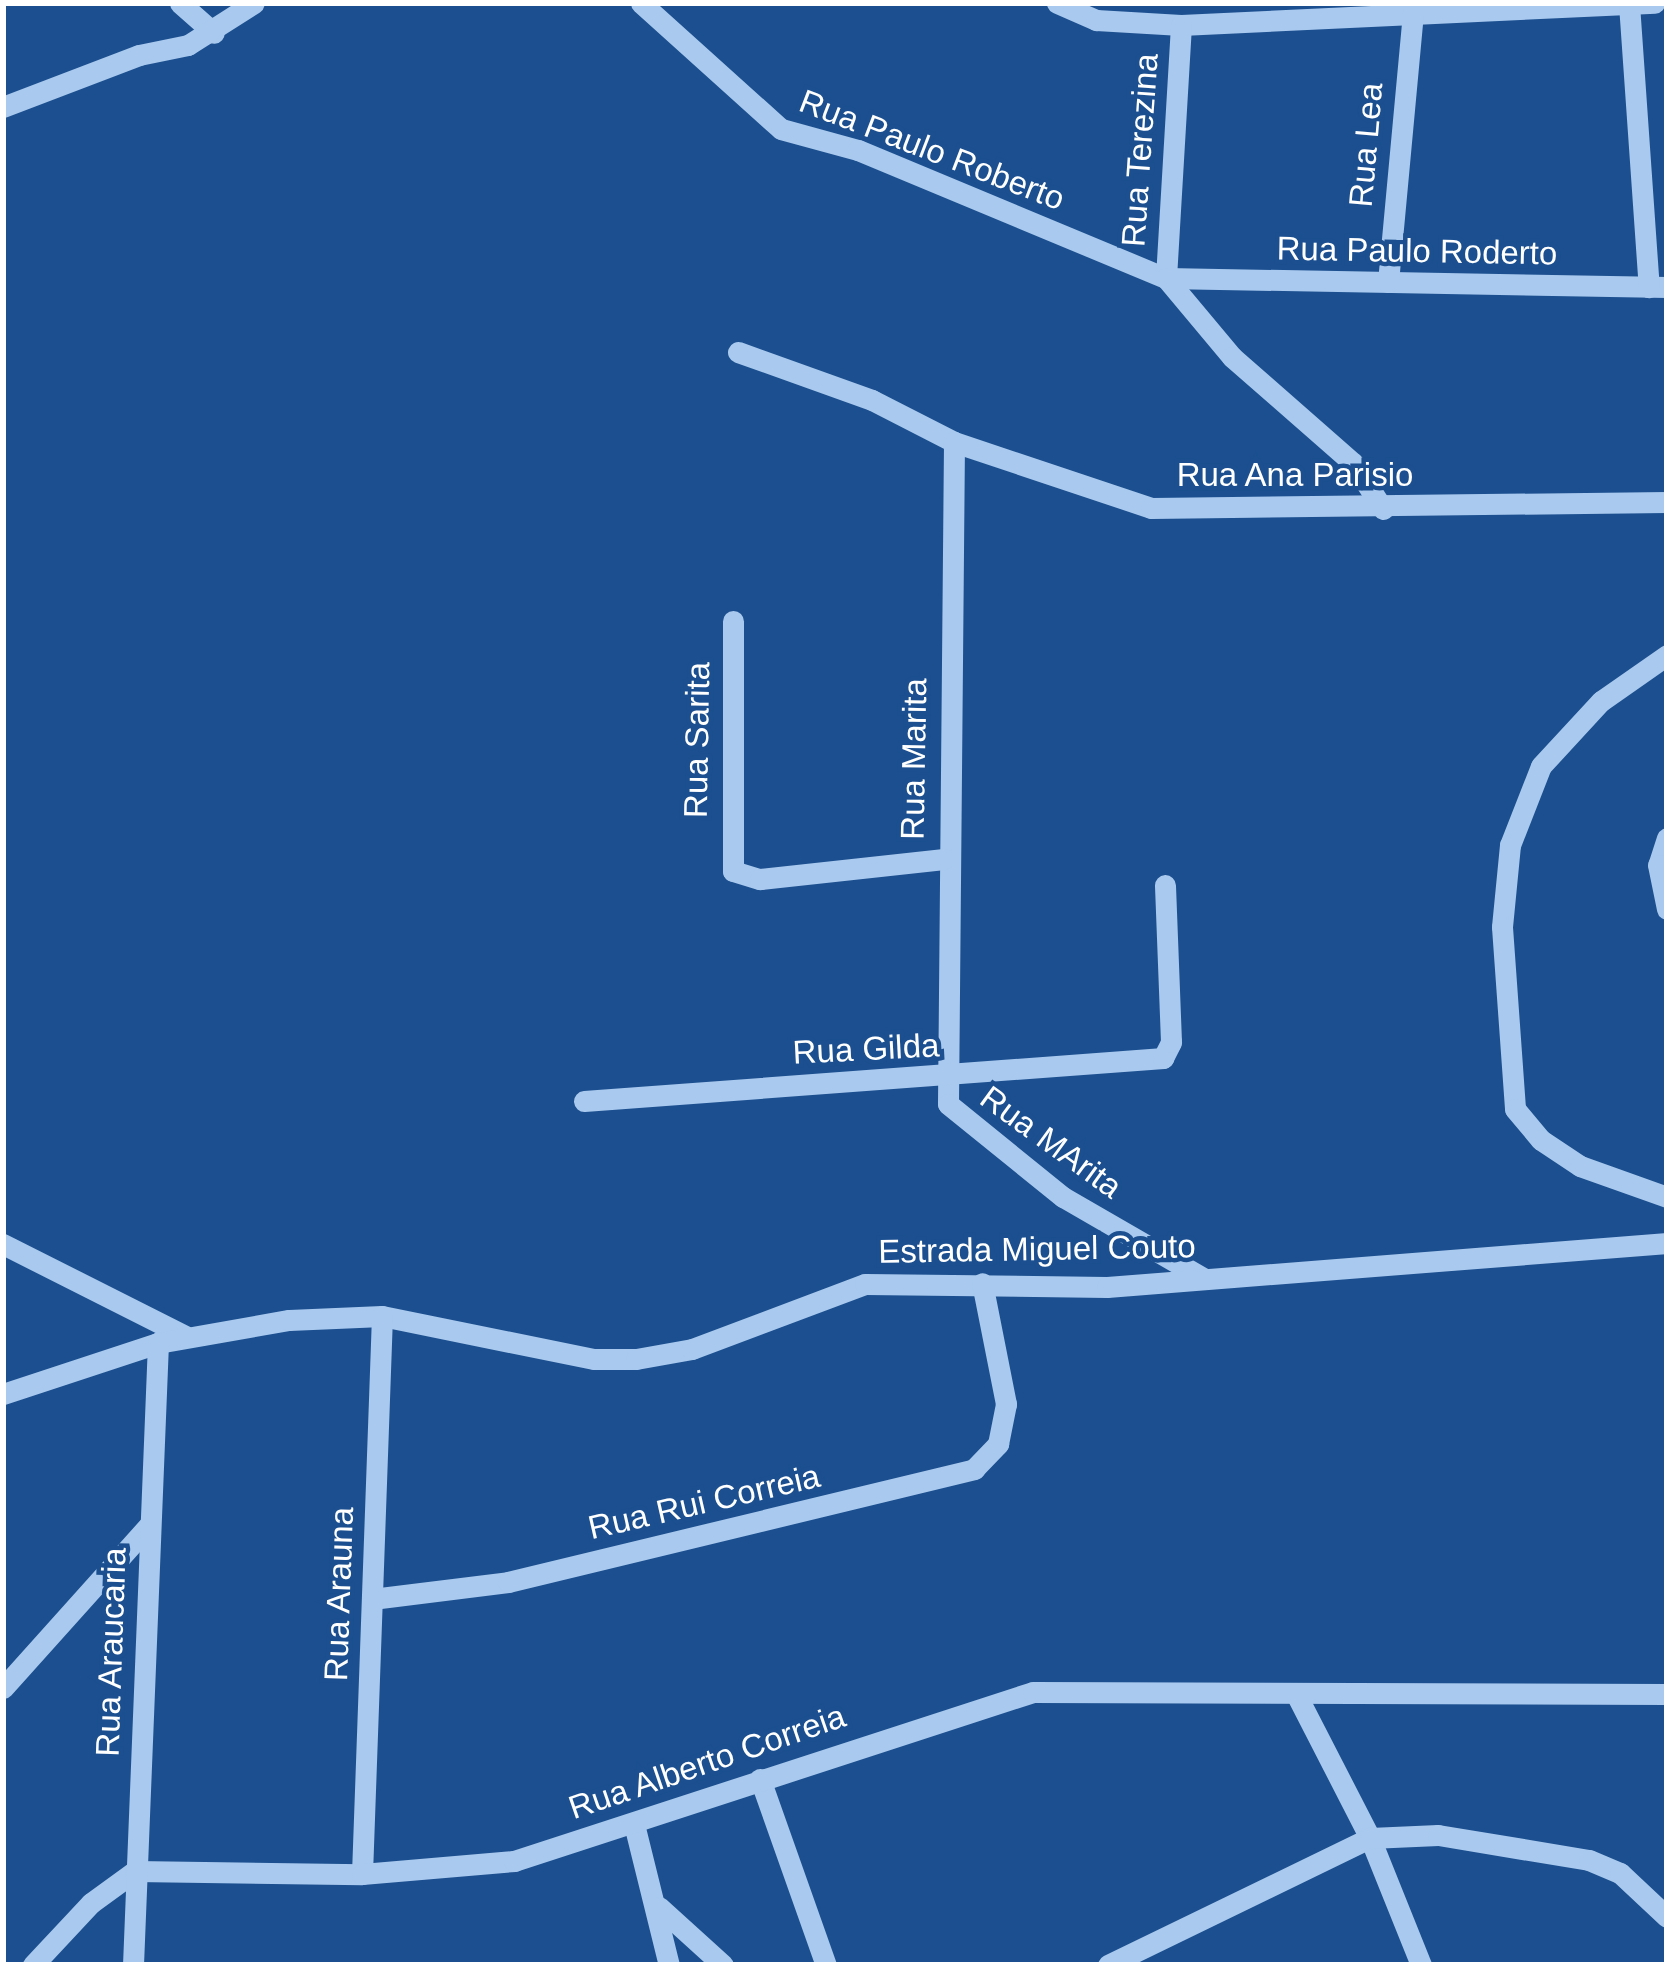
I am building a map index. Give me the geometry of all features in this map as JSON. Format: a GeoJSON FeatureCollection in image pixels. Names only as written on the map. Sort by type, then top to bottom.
{"type":"FeatureCollection","features":[{"type":"Feature","properties":{"kind":"street"},"geometry":{"type":"LineString","coordinates":[[180,3],[214,33]]}},
{"type":"Feature","properties":{"kind":"street"},"geometry":{"type":"LineString","coordinates":[[3,107],[214,33],[254,3]]}},
{"type":"Feature","properties":{"kind":"street","name":"Rua Paulo Roberto"},"geometry":{"type":"LineString","coordinates":[[641,3],[781,129],[858,149],[1166,278]]}},
{"type":"Feature","properties":{"kind":"street"},"geometry":{"type":"LineString","coordinates":[[1057,3],[1096,20],[1180,25],[1412,9],[1650,3]]}},
{"type":"Feature","properties":{"kind":"street"},"geometry":{"type":"LineString","coordinates":[[1629,4],[1658,287]]}},
{"type":"Feature","properties":{"kind":"street","name":"Rua Lea"},"geometry":{"type":"LineString","coordinates":[[1388,282],[1412,9]]}},
{"type":"Feature","properties":{"kind":"street","name":"Rua Terezina"},"geometry":{"type":"LineString","coordinates":[[1166,278],[1180,25]]}},
{"type":"Feature","properties":{"kind":"street"},"geometry":{"type":"LineString","coordinates":[[1166,278],[1232,357],[1353,463],[1383,509]]}},
{"type":"Feature","properties":{"kind":"street","name":"Rua Paulo Roderto"},"geometry":{"type":"LineString","coordinates":[[1166,278],[1658,287]]}},
{"type":"Feature","properties":{"kind":"street","name":"Rua Ana Parisio"},"geometry":{"type":"LineString","coordinates":[[738,352],[872,400],[954,442],[1150,508],[1383,509],[1667,502]]}},
{"type":"Feature","properties":{"kind":"street","name":"Rua Marita"},"geometry":{"type":"LineString","coordinates":[[949,1078],[944,859],[954,442]]}},
{"type":"Feature","properties":{"kind":"street","name":"Rua Sarita"},"geometry":{"type":"LineString","coordinates":[[733,621],[727,860],[742,877],[944,859]]}},
{"type":"Feature","properties":{"kind":"street"},"geometry":{"type":"LineString","coordinates":[[1667,655],[1601,701],[1541,766],[1510,845],[1502,927],[1515,1109],[1541,1140],[1580,1166],[1667,1197]]}},
{"type":"Feature","properties":{"kind":"street"},"geometry":{"type":"LineString","coordinates":[[1667,838],[1658,865],[1667,909]]}},
{"type":"Feature","properties":{"kind":"street","name":"Rua Gilda"},"geometry":{"type":"LineString","coordinates":[[584,1101],[949,1078],[1167,1057],[1171,1042],[1165,885]]}},
{"type":"Feature","properties":{"kind":"street","name":"Rua MArita"},"geometry":{"type":"LineString","coordinates":[[949,1078],[948,1104],[971,1130],[1063,1197],[1205,1280]]}},
{"type":"Feature","properties":{"kind":"street"},"geometry":{"type":"LineString","coordinates":[[3,1244],[185,1336]]}},
{"type":"Feature","properties":{"kind":"street","name":"Estrada Miguel Couto"},"geometry":{"type":"LineString","coordinates":[[3,1394],[185,1336],[382,1316],[594,1358],[636,1359],[692,1349],[865,1284],[1205,1280],[1667,1244]]}},
{"type":"Feature","properties":{"kind":"street","name":"Rua Rui Correia"},"geometry":{"type":"LineString","coordinates":[[372,1599],[508,1582],[917,1487],[986,1460],[1006,1405],[982,1283]]}},
{"type":"Feature","properties":{"kind":"street","name":"Rua Arauna"},"geometry":{"type":"LineString","coordinates":[[362,1874],[382,1316]]}},
{"type":"Feature","properties":{"kind":"street","name":"Rua Araucaria"},"geometry":{"type":"LineString","coordinates":[[133,1965],[158,1343]]}},
{"type":"Feature","properties":{"kind":"street"},"geometry":{"type":"LineString","coordinates":[[3,1688],[149,1524]]}},
{"type":"Feature","properties":{"kind":"street","name":"Rua Alberto Correia"},"geometry":{"type":"LineString","coordinates":[[135,1871],[362,1874],[514,1861],[1033,1692],[1667,1694]]}},
{"type":"Feature","properties":{"kind":"street"},"geometry":{"type":"LineString","coordinates":[[1296,1694],[1370,1838],[1421,1965]]}},
{"type":"Feature","properties":{"kind":"street"},"geometry":{"type":"LineString","coordinates":[[760,1779],[826,1965]]}},
{"type":"Feature","properties":{"kind":"street"},"geometry":{"type":"LineString","coordinates":[[634,1825],[659,1907],[669,1965]]}},
{"type":"Feature","properties":{"kind":"street"},"geometry":{"type":"LineString","coordinates":[[1108,1965],[1370,1838],[1438,1834],[1588,1860],[1620,1874],[1667,1917]]}},
{"type":"Feature","properties":{"kind":"street"},"geometry":{"type":"LineString","coordinates":[[33,1965],[91,1903],[135,1871]]}},
{"type":"Feature","properties":{"kind":"street"},"geometry":{"type":"LineString","coordinates":[[659,1907],[723,1965]]}}]}
